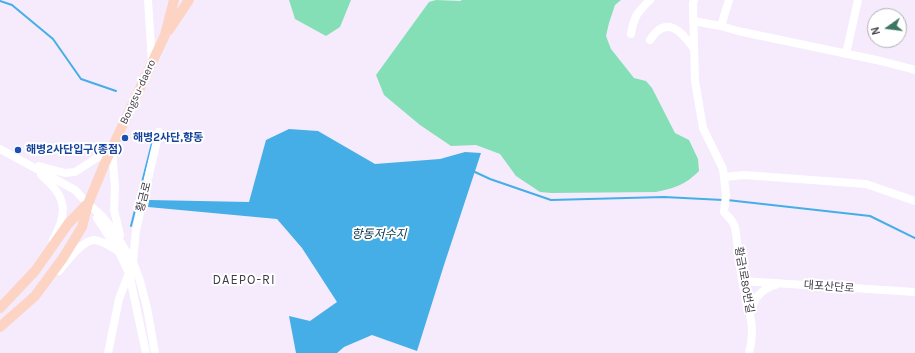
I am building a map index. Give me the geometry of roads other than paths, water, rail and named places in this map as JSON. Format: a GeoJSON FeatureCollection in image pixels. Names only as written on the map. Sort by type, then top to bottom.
{"type":"FeatureCollection","features":[{"type":"Feature","properties":{"kind":"main road","name":"Bongsu-daero"},"geometry":{"type":"LineString","coordinates":[[0,327],[35,296],[63,258],[82,227],[88,204],[112,148],[165,35],[174,0]]}},
{"type":"Feature","properties":{"kind":"main road"},"geometry":{"type":"LineString","coordinates":[[165,35],[189,0]]}},
{"type":"Feature","properties":{"kind":"main road","name":"Bongsu-daero"},"geometry":{"type":"LineString","coordinates":[[0,308],[35,271],[68,224],[88,204]]}},
{"type":"Feature","properties":{"kind":"street"},"geometry":{"type":"LineString","coordinates":[[148,0],[152,63]]}},
{"type":"Feature","properties":{"kind":"street"},"geometry":{"type":"LineString","coordinates":[[631,34],[634,19],[639,10],[650,0]]}},
{"type":"Feature","properties":{"kind":"street"},"geometry":{"type":"LineString","coordinates":[[694,0],[693,22],[695,81],[703,128],[723,169],[724,177],[744,175],[866,184],[915,200]]}},
{"type":"Feature","properties":{"kind":"street"},"geometry":{"type":"LineString","coordinates":[[721,26],[729,0]]}},
{"type":"Feature","properties":{"kind":"street"},"geometry":{"type":"LineString","coordinates":[[846,54],[858,0]]}},
{"type":"Feature","properties":{"kind":"street"},"geometry":{"type":"LineString","coordinates":[[693,22],[721,26],[915,70]]}},
{"type":"Feature","properties":{"kind":"street"},"geometry":{"type":"LineString","coordinates":[[650,40],[656,30],[662,27],[670,27],[681,32],[694,50]]}},
{"type":"Feature","properties":{"kind":"street","name":"황금로"},"geometry":{"type":"LineString","coordinates":[[133,262],[136,230],[159,132]]}},
{"type":"Feature","properties":{"kind":"street"},"geometry":{"type":"LineString","coordinates":[[27,163],[65,173],[75,172],[112,148],[115,189],[114,210],[122,243]]}},
{"type":"Feature","properties":{"kind":"street"},"geometry":{"type":"LineString","coordinates":[[0,149],[75,190],[102,216],[122,243],[133,262],[147,308],[155,353]]}},
{"type":"Feature","properties":{"kind":"street"},"geometry":{"type":"LineString","coordinates":[[27,163],[48,181],[60,196],[63,208],[62,218],[56,234],[35,271]]}},
{"type":"Feature","properties":{"kind":"street","name":"황금1로80번길"},"geometry":{"type":"LineString","coordinates":[[724,177],[726,195],[724,212],[735,227],[742,281],[753,332],[753,339],[749,353]]}},
{"type":"Feature","properties":{"kind":"street"},"geometry":{"type":"LineString","coordinates":[[88,204],[119,252],[129,273],[146,353]]}},
{"type":"Feature","properties":{"kind":"street"},"geometry":{"type":"LineString","coordinates":[[35,296],[82,245],[88,241],[95,240],[102,242],[119,252]]}},
{"type":"Feature","properties":{"kind":"street"},"geometry":{"type":"LineString","coordinates":[[108,353],[119,299],[129,273]]}},
{"type":"Feature","properties":{"kind":"street","name":"대포산단로"},"geometry":{"type":"LineString","coordinates":[[742,281],[915,292]]}},
{"type":"Feature","properties":{"kind":"street"},"geometry":{"type":"LineString","coordinates":[[750,314],[758,295],[764,290],[778,284]]}},
{"type":"Feature","properties":{"kind":"water","name":"항동저수지"},"geometry":{"type":"Polygon","coordinates":[[[289,129],[318,131],[375,164],[440,159],[465,152],[481,153],[417,351],[372,335],[344,347],[337,353],[296,353],[289,316],[310,321],[337,302],[302,248],[277,219],[148,207],[149,200],[249,202],[266,140],[289,129]]]}},
{"type":"Feature","properties":{"kind":"waterway"},"geometry":{"type":"LineString","coordinates":[[0,1],[12,5],[53,39],[81,79],[116,91]]}},
{"type":"Feature","properties":{"kind":"waterway"},"geometry":{"type":"LineString","coordinates":[[131,226],[153,139]]}},
{"type":"Feature","properties":{"kind":"waterway"},"geometry":{"type":"LineString","coordinates":[[475,172],[490,179],[551,200],[664,197],[723,200]]}},
{"type":"Feature","properties":{"kind":"waterway"},"geometry":{"type":"LineString","coordinates":[[727,200],[870,216],[915,238]]}},
{"type":"Feature","properties":{"kind":"place","name":"해병2사단,향동"},"geometry":{"type":"Point","coordinates":[125,138]}},
{"type":"Feature","properties":{"kind":"place","name":"해병2사단입구(종점)"},"geometry":{"type":"Point","coordinates":[18,150]}},
{"type":"Feature","properties":{"kind":"district","name":"DAEPO-RI"},"geometry":{"type":"Point","coordinates":[244,280]}}]}
